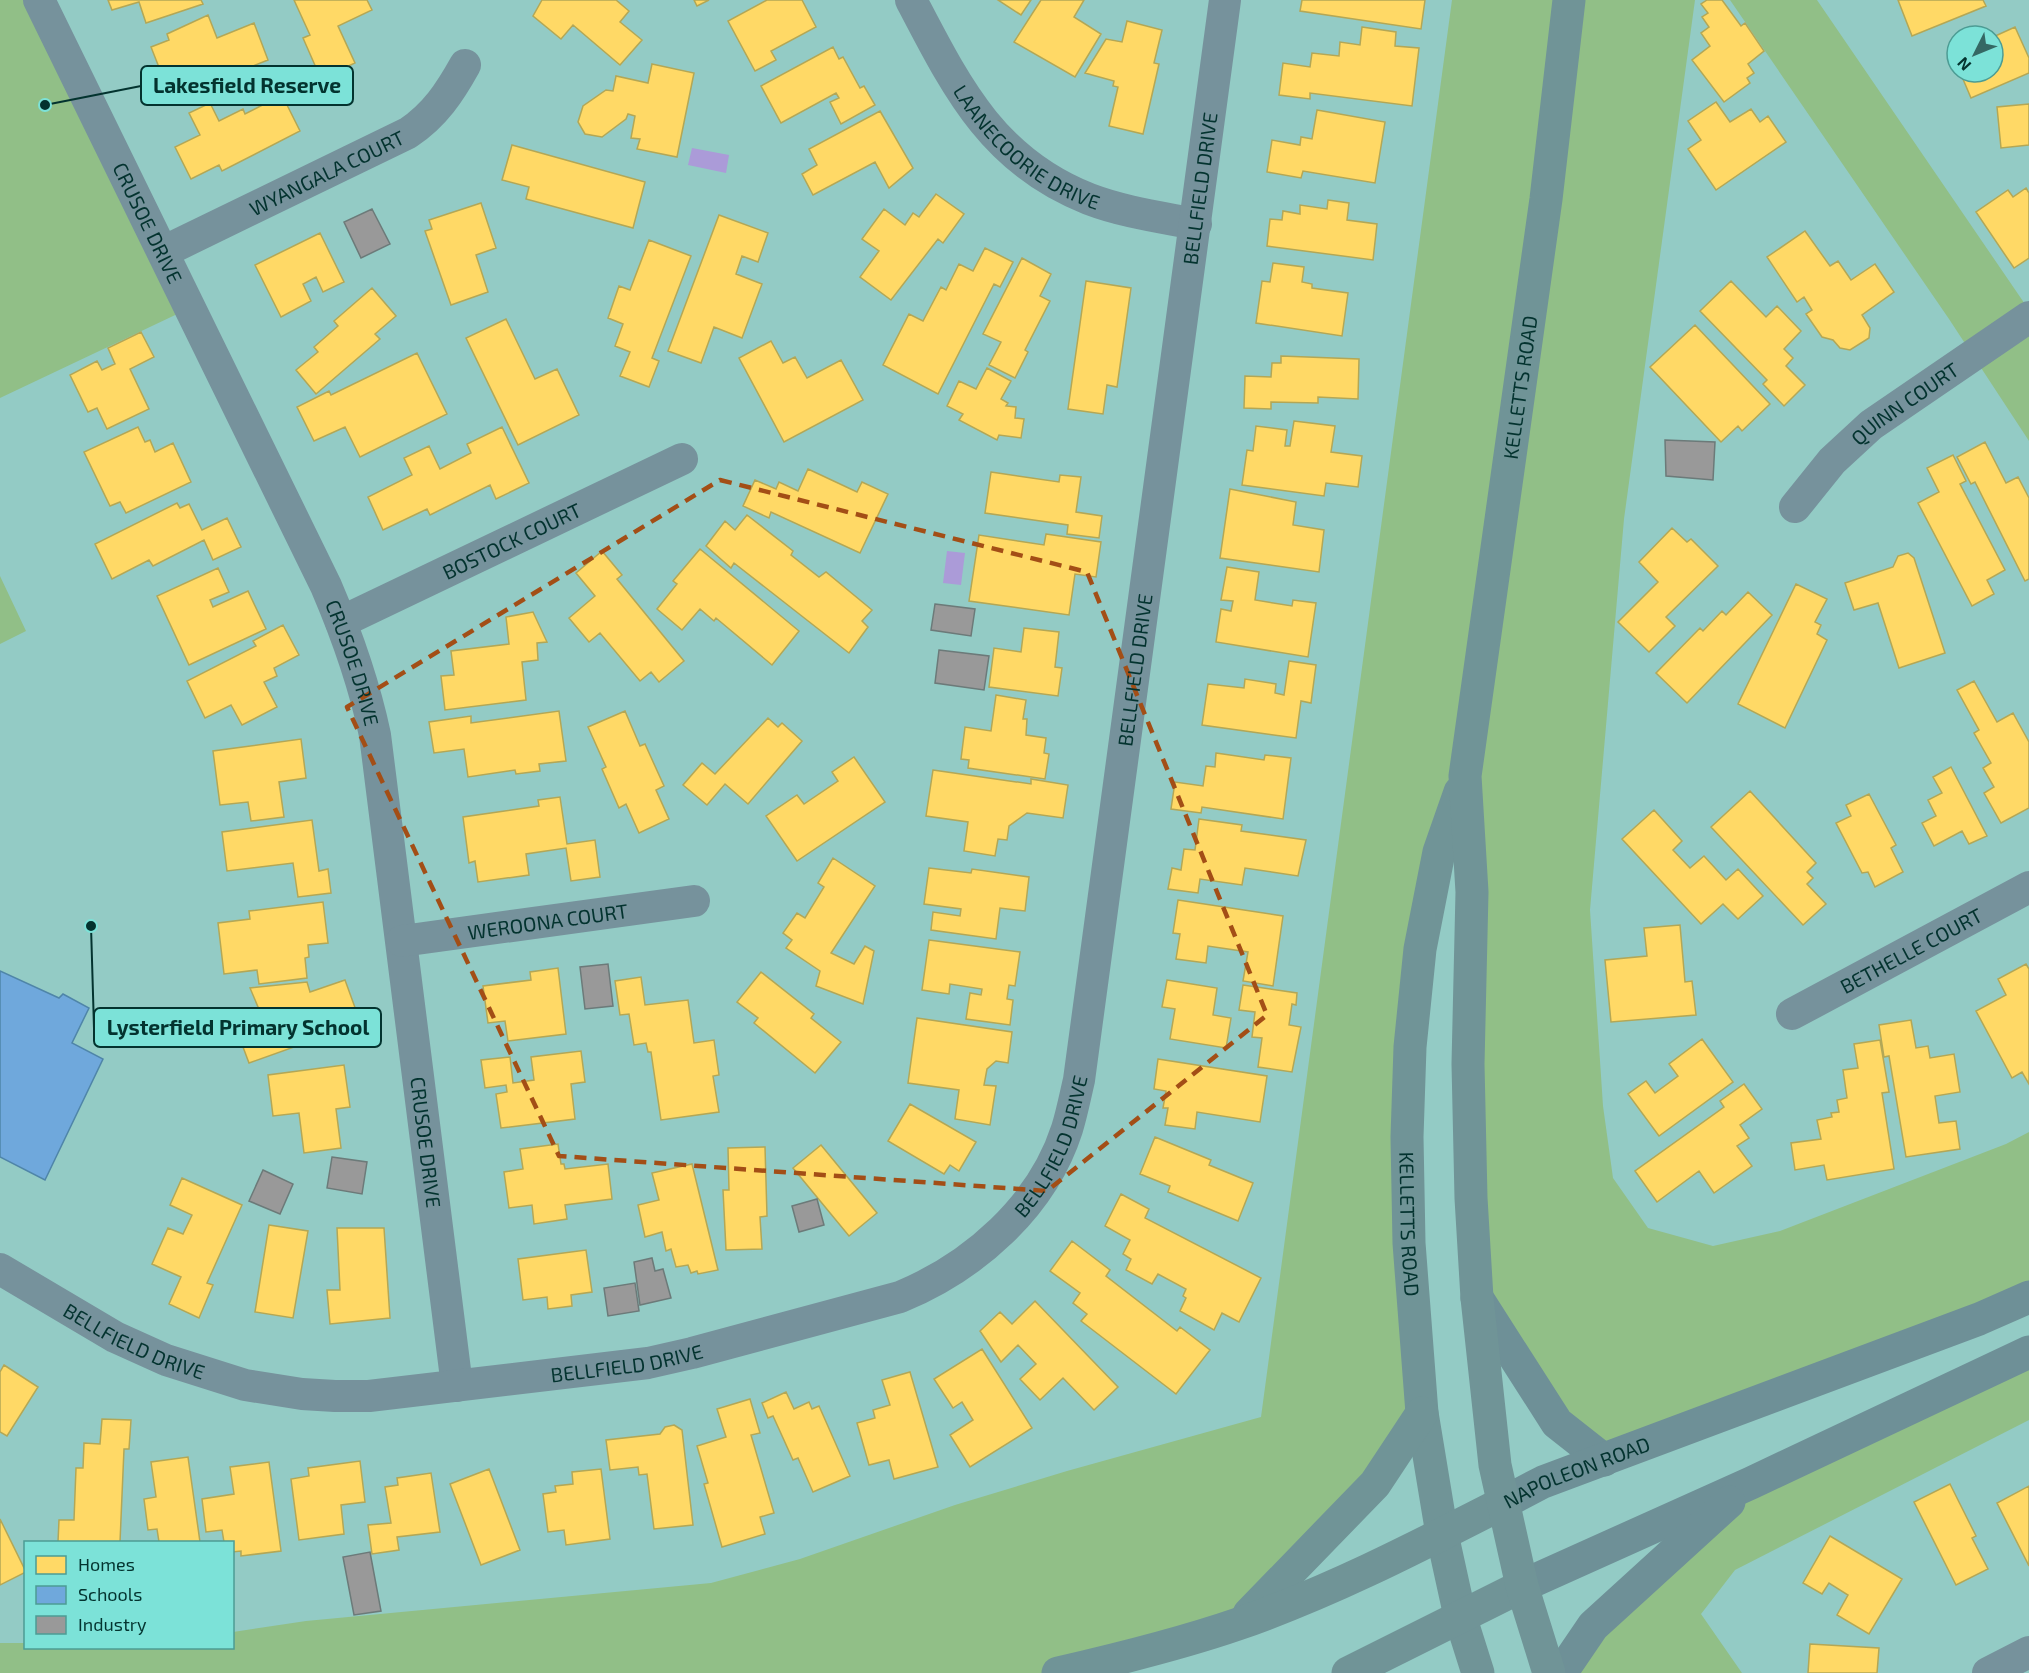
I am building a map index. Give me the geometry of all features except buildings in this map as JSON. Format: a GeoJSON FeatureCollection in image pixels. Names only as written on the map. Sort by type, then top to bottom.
{"type":"FeatureCollection","features":[{"type":"Feature","properties":{"kind":"main road","name":"KELLETTS ROAD"},"geometry":{"type":"LineString","coordinates":[[1478,1673],[1460,1616],[1442,1534],[1422,1413],[1409,1243],[1407,1137],[1410,1047],[1424,927],[1439,852],[1465,776],[1545,199],[1569,0]]}},
{"type":"Feature","properties":{"kind":"main road","name":"KELLETTS ROAD"},"geometry":{"type":"LineString","coordinates":[[1465,776],[1472,892],[1468,1064],[1471,1198],[1477,1298],[1495,1465],[1521,1586],[1549,1673]]}},
{"type":"Feature","properties":{"kind":"main road","name":"NAPOLEON ROAD"},"geometry":{"type":"LineString","coordinates":[[1058,1673],[1122,1659],[1239,1623],[1386,1563],[1543,1482],[1746,1404],[1979,1319],[2029,1297]]}},
{"type":"Feature","properties":{"kind":"main road"},"geometry":{"type":"LineString","coordinates":[[1477,1298],[1557,1423],[1604,1460]]}},
{"type":"Feature","properties":{"kind":"main road"},"geometry":{"type":"LineString","coordinates":[[1353,1672],[1521,1586],[1751,1483],[2029,1352]]}},
{"type":"Feature","properties":{"kind":"main road"},"geometry":{"type":"LineString","coordinates":[[1239,1623],[1375,1484],[1422,1413]]}},
{"type":"Feature","properties":{"kind":"main road"},"geometry":{"type":"LineString","coordinates":[[1561,1673],[1593,1626],[1751,1483]]}},
{"type":"Feature","properties":{"kind":"street","name":"CRUSOE DRIVE"},"geometry":{"type":"LineString","coordinates":[[39,0],[342,622],[366,696],[375,735],[458,1386]]}},
{"type":"Feature","properties":{"kind":"street","name":"LAANECOORIE DRIVE"},"geometry":{"type":"LineString","coordinates":[[911,0],[963,96],[983,123],[1026,162],[1061,185],[1089,199],[1121,209],[1196,224]]}},
{"type":"Feature","properties":{"kind":"street","name":"BELLFIELD DRIVE"},"geometry":{"type":"LineString","coordinates":[[0,1269],[115,1337],[166,1360],[228,1381],[302,1394],[369,1396],[648,1363],[692,1353],[900,1297],[929,1285],[978,1251],[1006,1228],[1044,1180],[1067,1130],[1081,1072],[1225,0]]}},
{"type":"Feature","properties":{"kind":"street","name":"WYANGALA COURT"},"geometry":{"type":"LineString","coordinates":[[163,252],[408,133],[424,123],[440,105],[465,65]]}},
{"type":"Feature","properties":{"kind":"street","name":"QUINN COURT"},"geometry":{"type":"LineString","coordinates":[[1795,507],[1832,461],[1871,424],[2029,317]]}},
{"type":"Feature","properties":{"kind":"street","name":"BOSTOCK COURT"},"geometry":{"type":"LineString","coordinates":[[342,622],[682,459]]}},
{"type":"Feature","properties":{"kind":"street","name":"BETHELLE COURT"},"geometry":{"type":"LineString","coordinates":[[1792,1014],[2029,887]]}},
{"type":"Feature","properties":{"kind":"street","name":"WEROONA COURT"},"geometry":{"type":"LineString","coordinates":[[402,940],[694,901]]}},
{"type":"Feature","properties":{"kind":"street"},"geometry":{"type":"LineString","coordinates":[[1988,1673],[2029,1652]]}},
{"type":"Feature","properties":{"kind":"highlighted area"},"geometry":{"type":"Polygon","coordinates":[[[720,480],[1087,572],[1267,1015],[1047,1191],[559,1156],[347,707],[720,480]]]}},
{"type":"Feature","properties":{"kind":"green space"},"geometry":{"type":"Polygon","coordinates":[[[0,0],[39,0],[190,308],[0,398],[0,0]]]}},
{"type":"Feature","properties":{"kind":"green space"},"geometry":{"type":"Polygon","coordinates":[[[1452,0],[1695,0],[1624,519],[1590,910],[1603,1106],[1613,1178],[1648,1228],[1713,1246],[1780,1231],[2006,1144],[2029,1132],[2029,1297],[1604,1460],[1477,1298],[1465,779],[1420,949],[1422,1413],[1239,1624],[1058,1673],[0,1673],[0,1643],[24,1643],[24,1649],[234,1649],[234,1632],[306,1621],[711,1583],[800,1559],[955,1505],[1067,1471],[1261,1417],[1452,0]]]}},
{"type":"Feature","properties":{"kind":"green space"},"geometry":{"type":"Polygon","coordinates":[[[1730,0],[1817,0],[2029,310],[2029,441],[1949,319],[1730,0]]]}},
{"type":"Feature","properties":{"kind":"green space"},"geometry":{"type":"Polygon","coordinates":[[[0,576],[26,631],[0,644],[0,576]]]}},
{"type":"Feature","properties":{"kind":"green space"},"geometry":{"type":"Polygon","coordinates":[[[2029,1350],[2029,1420],[1735,1570],[1701,1614],[1742,1673],[1561,1673],[1751,1483],[2029,1350]]]}},
{"type":"Feature","properties":{"kind":"shaded area"},"geometry":{"type":"Polygon","coordinates":[[[692,148],[729,155],[726,173],[688,165],[692,148]]]}},
{"type":"Feature","properties":{"kind":"shaded area"},"geometry":{"type":"Polygon","coordinates":[[[947,551],[965,553],[961,585],[943,583],[947,551]]]}},
{"type":"Feature","properties":{"kind":"place","name":"Lakesfield Reserve"},"geometry":{"type":"Point","coordinates":[45,105]}},
{"type":"Feature","properties":{"kind":"place","name":"Lysterfield Primary School"},"geometry":{"type":"Point","coordinates":[91,926]}}]}
